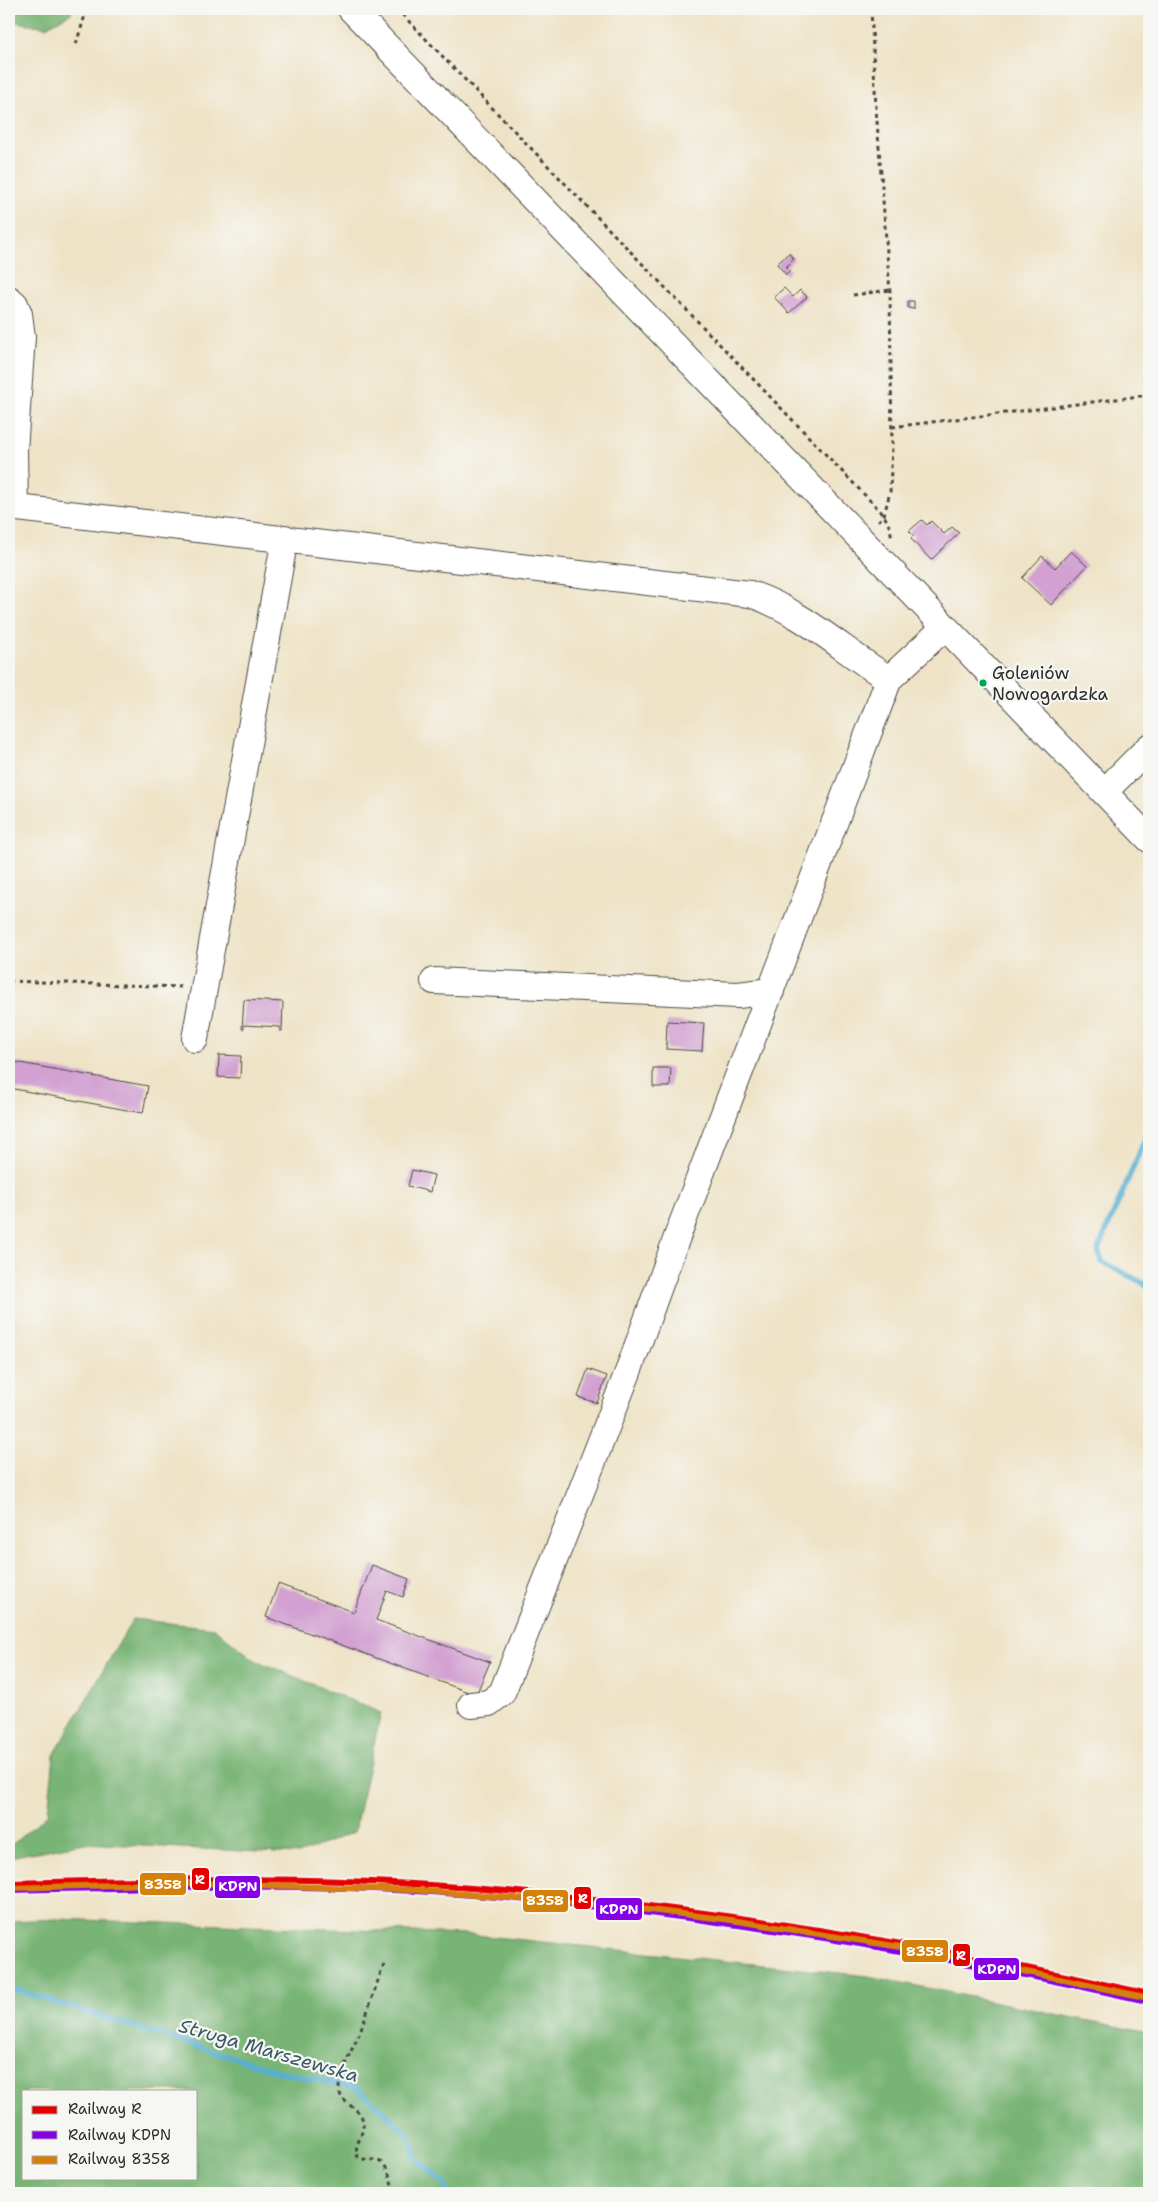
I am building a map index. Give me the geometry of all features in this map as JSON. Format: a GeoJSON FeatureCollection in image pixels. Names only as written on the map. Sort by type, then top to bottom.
{"type":"FeatureCollection","features":[{"type":"Feature","properties":{"kind":"street"},"geometry":{"type":"LineString","coordinates":[[352,9],[1149,839]]}},
{"type":"Feature","properties":{"kind":"street"},"geometry":{"type":"LineString","coordinates":[[9,300],[15,304],[19,314],[22,337],[12,507],[750,594],[770,600],[789,610],[868,668],[889,679]]}},
{"type":"Feature","properties":{"kind":"street"},"geometry":{"type":"LineString","coordinates":[[195,1039],[286,538]]}},
{"type":"Feature","properties":{"kind":"street"},"geometry":{"type":"LineString","coordinates":[[471,1705],[489,1703],[502,1693],[628,1372],[889,679],[945,627]]}},
{"type":"Feature","properties":{"kind":"street"},"geometry":{"type":"LineString","coordinates":[[1104,792],[1149,747]]}},
{"type":"Feature","properties":{"kind":"street"},"geometry":{"type":"LineString","coordinates":[[434,981],[738,996],[770,991]]}},
{"type":"Feature","properties":{"kind":"path"},"geometry":{"type":"LineString","coordinates":[[76,44],[87,9]]}},
{"type":"Feature","properties":{"kind":"path"},"geometry":{"type":"LineString","coordinates":[[397,9],[884,515],[890,528],[893,545]]}},
{"type":"Feature","properties":{"kind":"path"},"geometry":{"type":"LineString","coordinates":[[863,541],[884,515],[890,492],[892,427],[890,290],[876,108],[871,9]]}},
{"type":"Feature","properties":{"kind":"path"},"geometry":{"type":"LineString","coordinates":[[853,295],[890,290]]}},
{"type":"Feature","properties":{"kind":"path"},"geometry":{"type":"LineString","coordinates":[[892,427],[1149,395]]}},
{"type":"Feature","properties":{"kind":"path"},"geometry":{"type":"LineString","coordinates":[[9,981],[205,988]]}},
{"type":"Feature","properties":{"kind":"path"},"geometry":{"type":"LineString","coordinates":[[384,1965],[341,2079],[339,2089],[342,2097],[358,2112],[362,2119],[363,2127],[356,2145],[356,2155],[364,2161],[379,2161],[384,2165],[390,2175],[394,2193]]}},
{"type":"Feature","properties":{"kind":"green space"},"geometry":{"type":"Polygon","coordinates":[[[9,9],[72,9],[71,13],[46,27],[9,21],[9,9]]]}},
{"type":"Feature","properties":{"kind":"green space"},"geometry":{"type":"Polygon","coordinates":[[[133,1619],[214,1628],[255,1660],[381,1713],[354,1832],[299,1854],[85,1843],[9,1857],[9,1847],[48,1814],[54,1755],[133,1619]]]}},
{"type":"Feature","properties":{"kind":"green space"},"geometry":{"type":"Polygon","coordinates":[[[56,1919],[466,1934],[868,1976],[1149,2033],[1149,2193],[9,2193],[9,1921],[56,1919]]]}},
{"type":"Feature","properties":{"kind":"building"},"geometry":{"type":"Polygon","coordinates":[[[789,253],[794,259],[786,267],[790,271],[786,275],[777,264],[789,253]]]}},
{"type":"Feature","properties":{"kind":"building"},"geometry":{"type":"Polygon","coordinates":[[[784,288],[793,297],[800,290],[807,297],[789,313],[774,297],[784,288]]]}},
{"type":"Feature","properties":{"kind":"building"},"geometry":{"type":"Polygon","coordinates":[[[908,301],[914,301],[914,309],[908,308],[908,301]]]}},
{"type":"Feature","properties":{"kind":"building"},"geometry":{"type":"Polygon","coordinates":[[[922,520],[927,525],[931,521],[944,534],[952,527],[959,533],[931,560],[911,539],[914,536],[909,531],[922,520]]]}},
{"type":"Feature","properties":{"kind":"building"},"geometry":{"type":"Polygon","coordinates":[[[1071,551],[1087,566],[1051,605],[1022,578],[1042,556],[1055,568],[1071,551]]]}},
{"type":"Feature","properties":{"kind":"building"},"geometry":{"type":"Polygon","coordinates":[[[244,1000],[283,1002],[282,1031],[280,1031],[280,1027],[244,1025],[244,1029],[242,1029],[244,1000]]]}},
{"type":"Feature","properties":{"kind":"building"},"geometry":{"type":"Polygon","coordinates":[[[667,1021],[704,1023],[702,1051],[666,1049],[667,1021]]]}},
{"type":"Feature","properties":{"kind":"building"},"geometry":{"type":"Polygon","coordinates":[[[219,1055],[241,1056],[240,1078],[218,1077],[219,1055]]]}},
{"type":"Feature","properties":{"kind":"building"},"geometry":{"type":"Polygon","coordinates":[[[9,1061],[148,1086],[143,1113],[9,1088],[9,1061]]]}},
{"type":"Feature","properties":{"kind":"building"},"geometry":{"type":"Polygon","coordinates":[[[653,1068],[671,1068],[670,1087],[653,1087],[653,1068]]]}},
{"type":"Feature","properties":{"kind":"building"},"geometry":{"type":"Polygon","coordinates":[[[412,1170],[434,1175],[430,1192],[408,1186],[412,1170]]]}},
{"type":"Feature","properties":{"kind":"building"},"geometry":{"type":"Polygon","coordinates":[[[588,1369],[607,1376],[597,1403],[578,1397],[588,1369]]]}},
{"type":"Feature","properties":{"kind":"building"},"geometry":{"type":"Polygon","coordinates":[[[372,1565],[409,1579],[403,1597],[387,1591],[376,1620],[490,1662],[476,1695],[266,1617],[278,1584],[354,1612],[372,1565]]]}},
{"type":"Feature","properties":{"kind":"waterway"},"geometry":{"type":"LineString","coordinates":[[1149,1130],[1098,1250],[1102,1262],[1149,1286]]}},
{"type":"Feature","properties":{"kind":"waterway","name":"Struga Marszewska"},"geometry":{"type":"LineString","coordinates":[[9,1988],[284,2073],[357,2088],[408,2134],[416,2158],[446,2185],[447,2193]]}},
{"type":"Feature","properties":{"kind":"rail line","name":"R"},"geometry":{"type":"LineString","coordinates":[[9,1883],[272,1879],[377,1882],[521,1892],[702,1913],[882,1940],[1149,1994]]}},
{"type":"Feature","properties":{"kind":"rail line","name":"8358"},"geometry":{"type":"LineString","coordinates":[[9,1888],[189,1883],[413,1890],[625,1907],[731,1920],[932,1952],[1149,1998]]}},
{"type":"Feature","properties":{"kind":"rail line","name":"KDPN"},"geometry":{"type":"LineString","coordinates":[[9,1890],[220,1886],[325,1887],[520,1899],[611,1908],[880,1947],[1147,2001]]}},
{"type":"Feature","properties":{"kind":"place","name":"Goleniów Nowogardzka"},"geometry":{"type":"Point","coordinates":[983,683]}}]}
